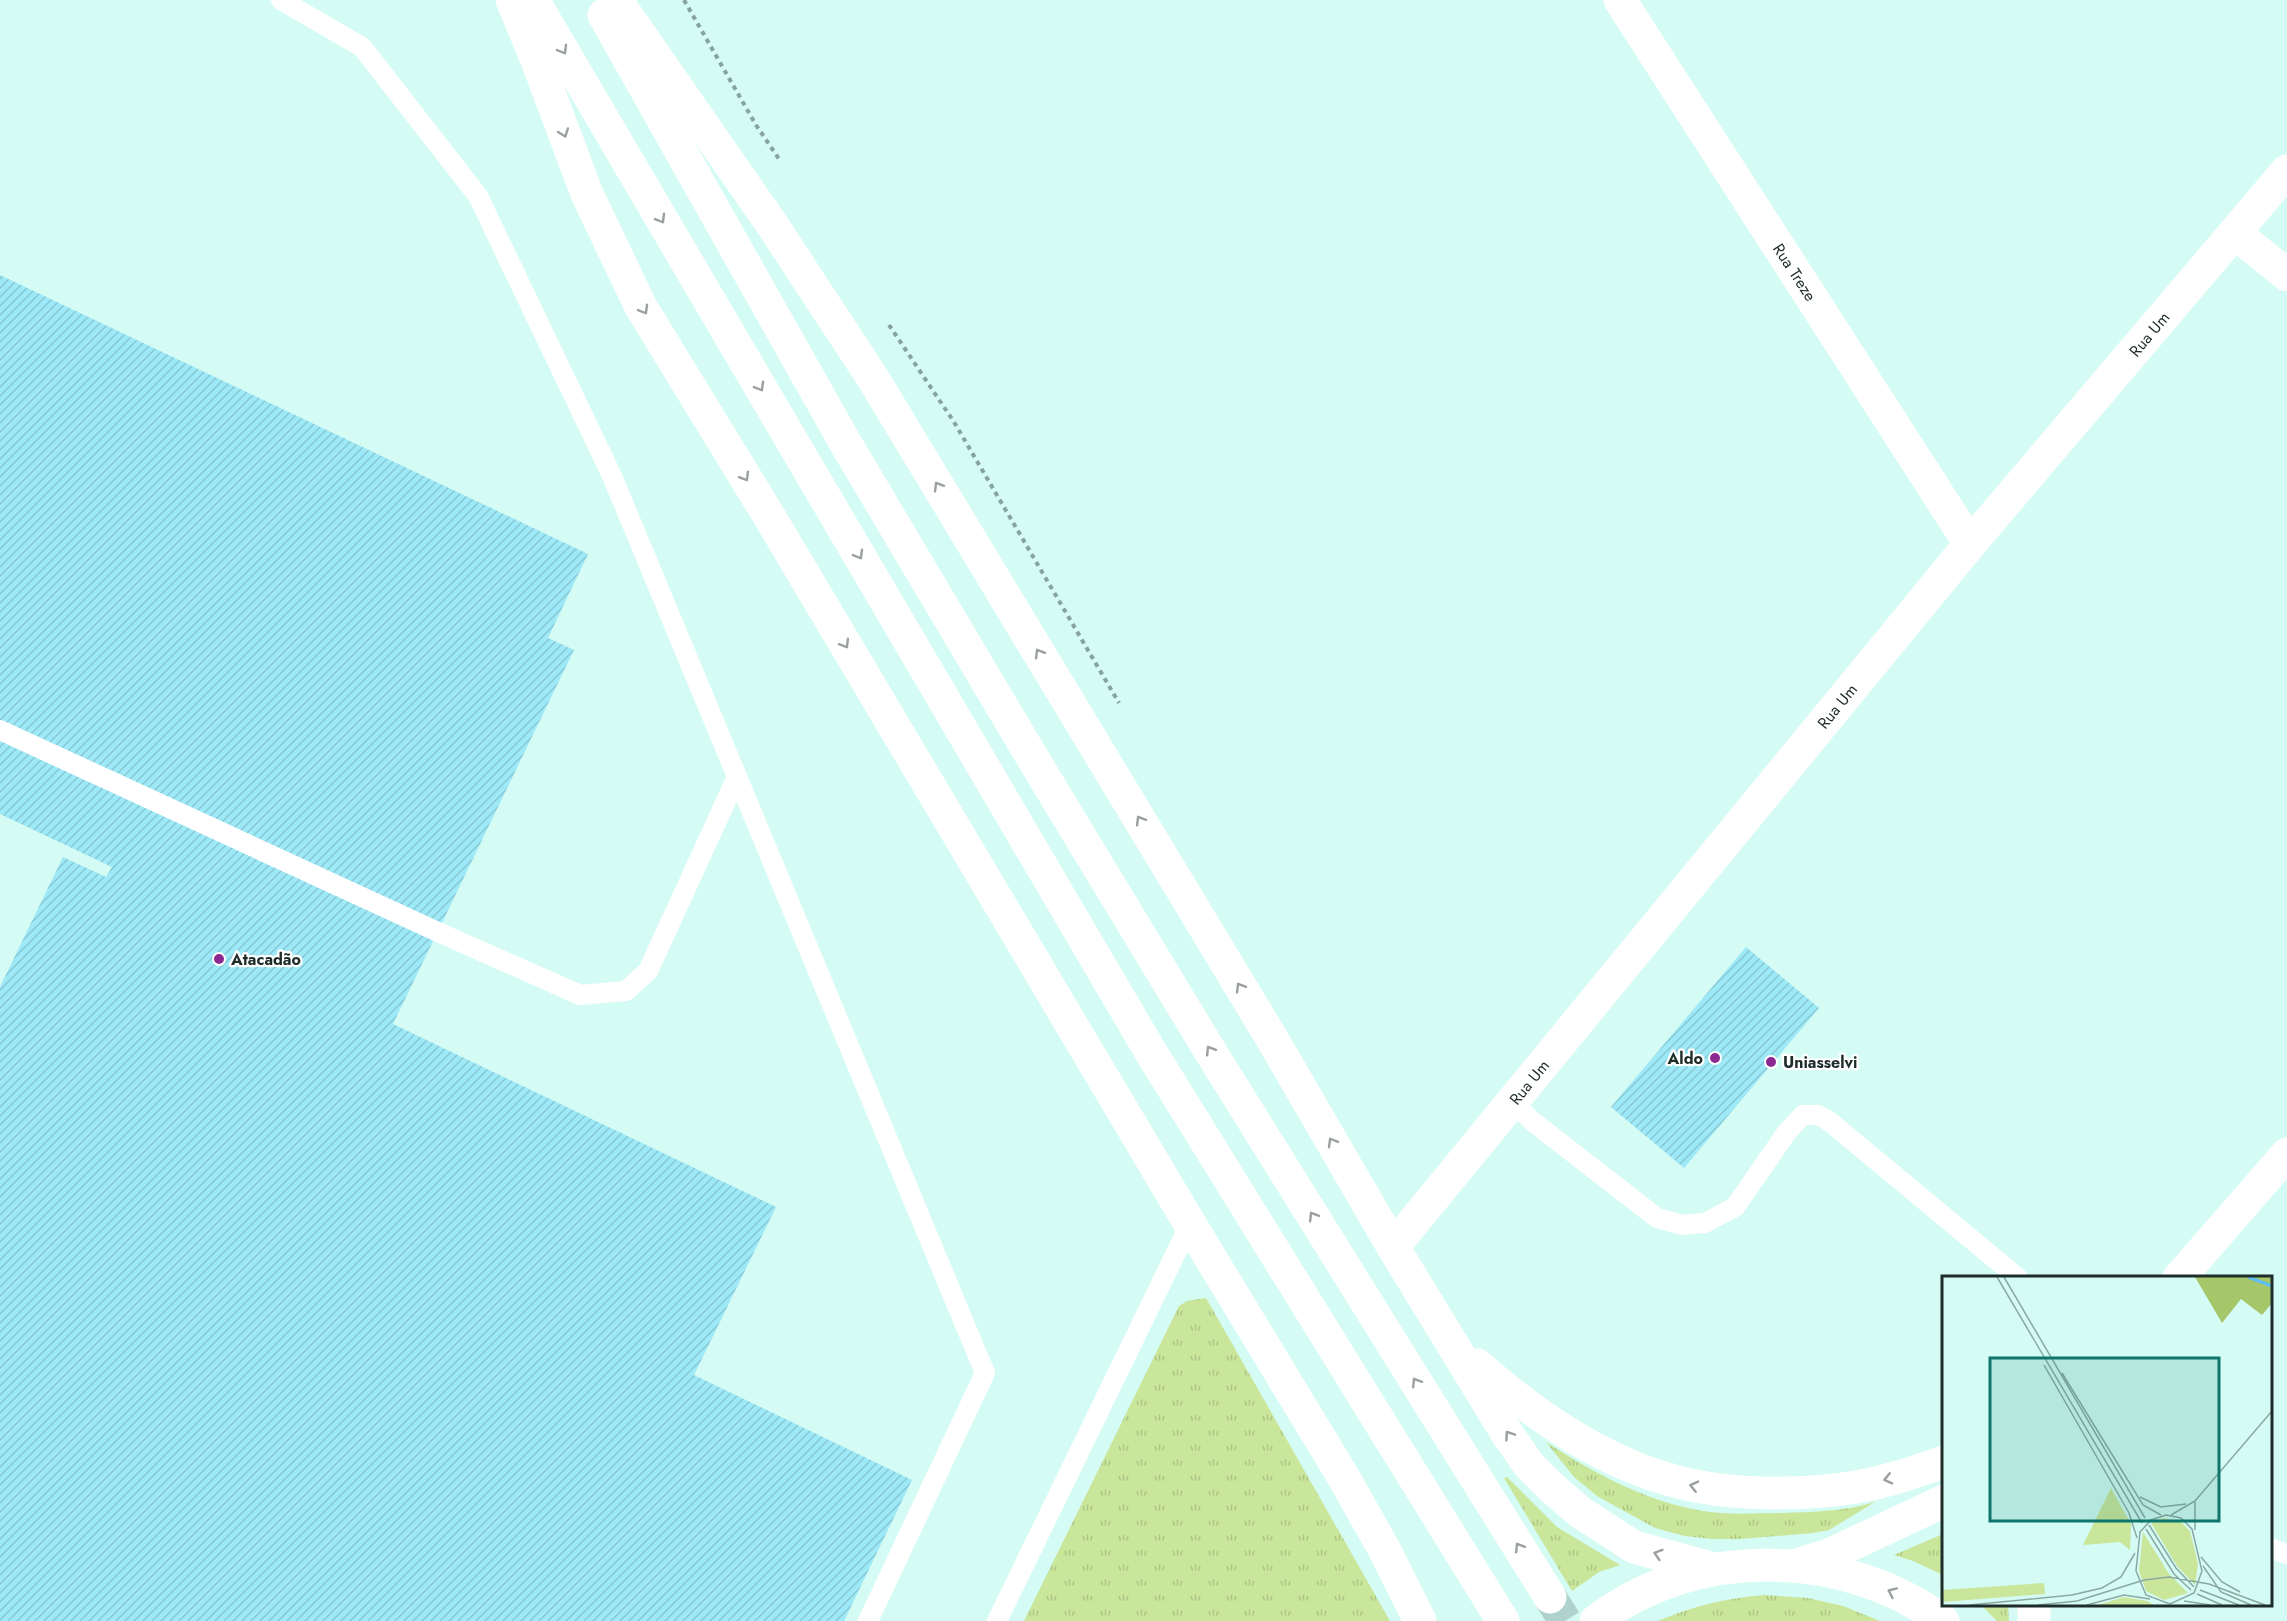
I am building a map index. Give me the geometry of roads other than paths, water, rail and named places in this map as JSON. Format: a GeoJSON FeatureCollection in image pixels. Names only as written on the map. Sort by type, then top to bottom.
{"type":"FeatureCollection","features":[{"type":"Feature","properties":{"kind":"main road"},"geometry":{"type":"LineString","coordinates":[[512,0],[587,195],[641,307],[775,526],[1190,1224],[1344,1478],[1420,1621]]}},
{"type":"Feature","properties":{"kind":"main road"},"geometry":{"type":"LineString","coordinates":[[533,0],[1149,1049],[1503,1621]]}},
{"type":"Feature","properties":{"kind":"main road"},"geometry":{"type":"LineString","coordinates":[[595,0],[846,444],[1014,726],[1207,1046],[1550,1597]]}},
{"type":"Feature","properties":{"kind":"main road"},"geometry":{"type":"LineString","coordinates":[[616,0],[771,223],[874,380],[1265,1027],[1446,1335],[1529,1465],[1551,1488],[1596,1524],[1634,1546],[1714,1569]]}},
{"type":"Feature","properties":{"kind":"main road","name":"Rua Treze"},"geometry":{"type":"LineString","coordinates":[[1620,0],[1970,544]]}},
{"type":"Feature","properties":{"kind":"main road","name":"Rua Um"},"geometry":{"type":"LineString","coordinates":[[1394,1247],[1970,544],[2287,171]]}},
{"type":"Feature","properties":{"kind":"main road"},"geometry":{"type":"LineString","coordinates":[[2235,233],[2287,275]]}},
{"type":"Feature","properties":{"kind":"main road"},"geometry":{"type":"LineString","coordinates":[[2181,1276],[2287,1154]]}},
{"type":"Feature","properties":{"kind":"main road"},"geometry":{"type":"LineString","coordinates":[[1446,1335],[1468,1358],[1509,1393],[1551,1423],[1592,1448],[1636,1468],[1670,1480],[1705,1488],[1753,1492],[1806,1491],[1856,1487],[1942,1463]]}},
{"type":"Feature","properties":{"kind":"main road"},"geometry":{"type":"LineString","coordinates":[[1794,1566],[1830,1555],[1942,1502]]}},
{"type":"Feature","properties":{"kind":"main road"},"geometry":{"type":"LineString","coordinates":[[1596,1621],[1639,1595],[1676,1579],[1714,1569],[1753,1565],[1794,1566],[1832,1571],[1870,1582],[1907,1598],[1943,1621]]}},
{"type":"Feature","properties":{"kind":"lane"},"geometry":{"type":"LineString","coordinates":[[281,0],[362,47],[478,196],[612,476],[985,1372],[868,1621]]}},
{"type":"Feature","properties":{"kind":"lane"},"geometry":{"type":"LineString","coordinates":[[0,730],[580,995],[626,991],[648,971],[737,777]]}},
{"type":"Feature","properties":{"kind":"lane"},"geometry":{"type":"LineString","coordinates":[[1513,1102],[1532,1121],[1657,1218],[1683,1225],[1705,1223],[1735,1207],[1787,1132],[1803,1115],[1818,1115],[1830,1121],[2016,1276]]}},
{"type":"Feature","properties":{"kind":"lane"},"geometry":{"type":"LineString","coordinates":[[997,1621],[1190,1224]]}},
{"type":"Feature","properties":{"kind":"lane"},"geometry":{"type":"LineString","coordinates":[[2272,1548],[2287,1554]]}},
{"type":"Feature","properties":{"kind":"tunnel"},"geometry":{"type":"LineString","coordinates":[[1550,1597],[1565,1621]]}},
{"type":"Feature","properties":{"kind":"place","name":"Atacadão"},"geometry":{"type":"Point","coordinates":[219,959]}},
{"type":"Feature","properties":{"kind":"place","name":"Aldo"},"geometry":{"type":"Point","coordinates":[1715,1058]}},
{"type":"Feature","properties":{"kind":"place","name":"Uniasselvi"},"geometry":{"type":"Point","coordinates":[1771,1062]}}]}
